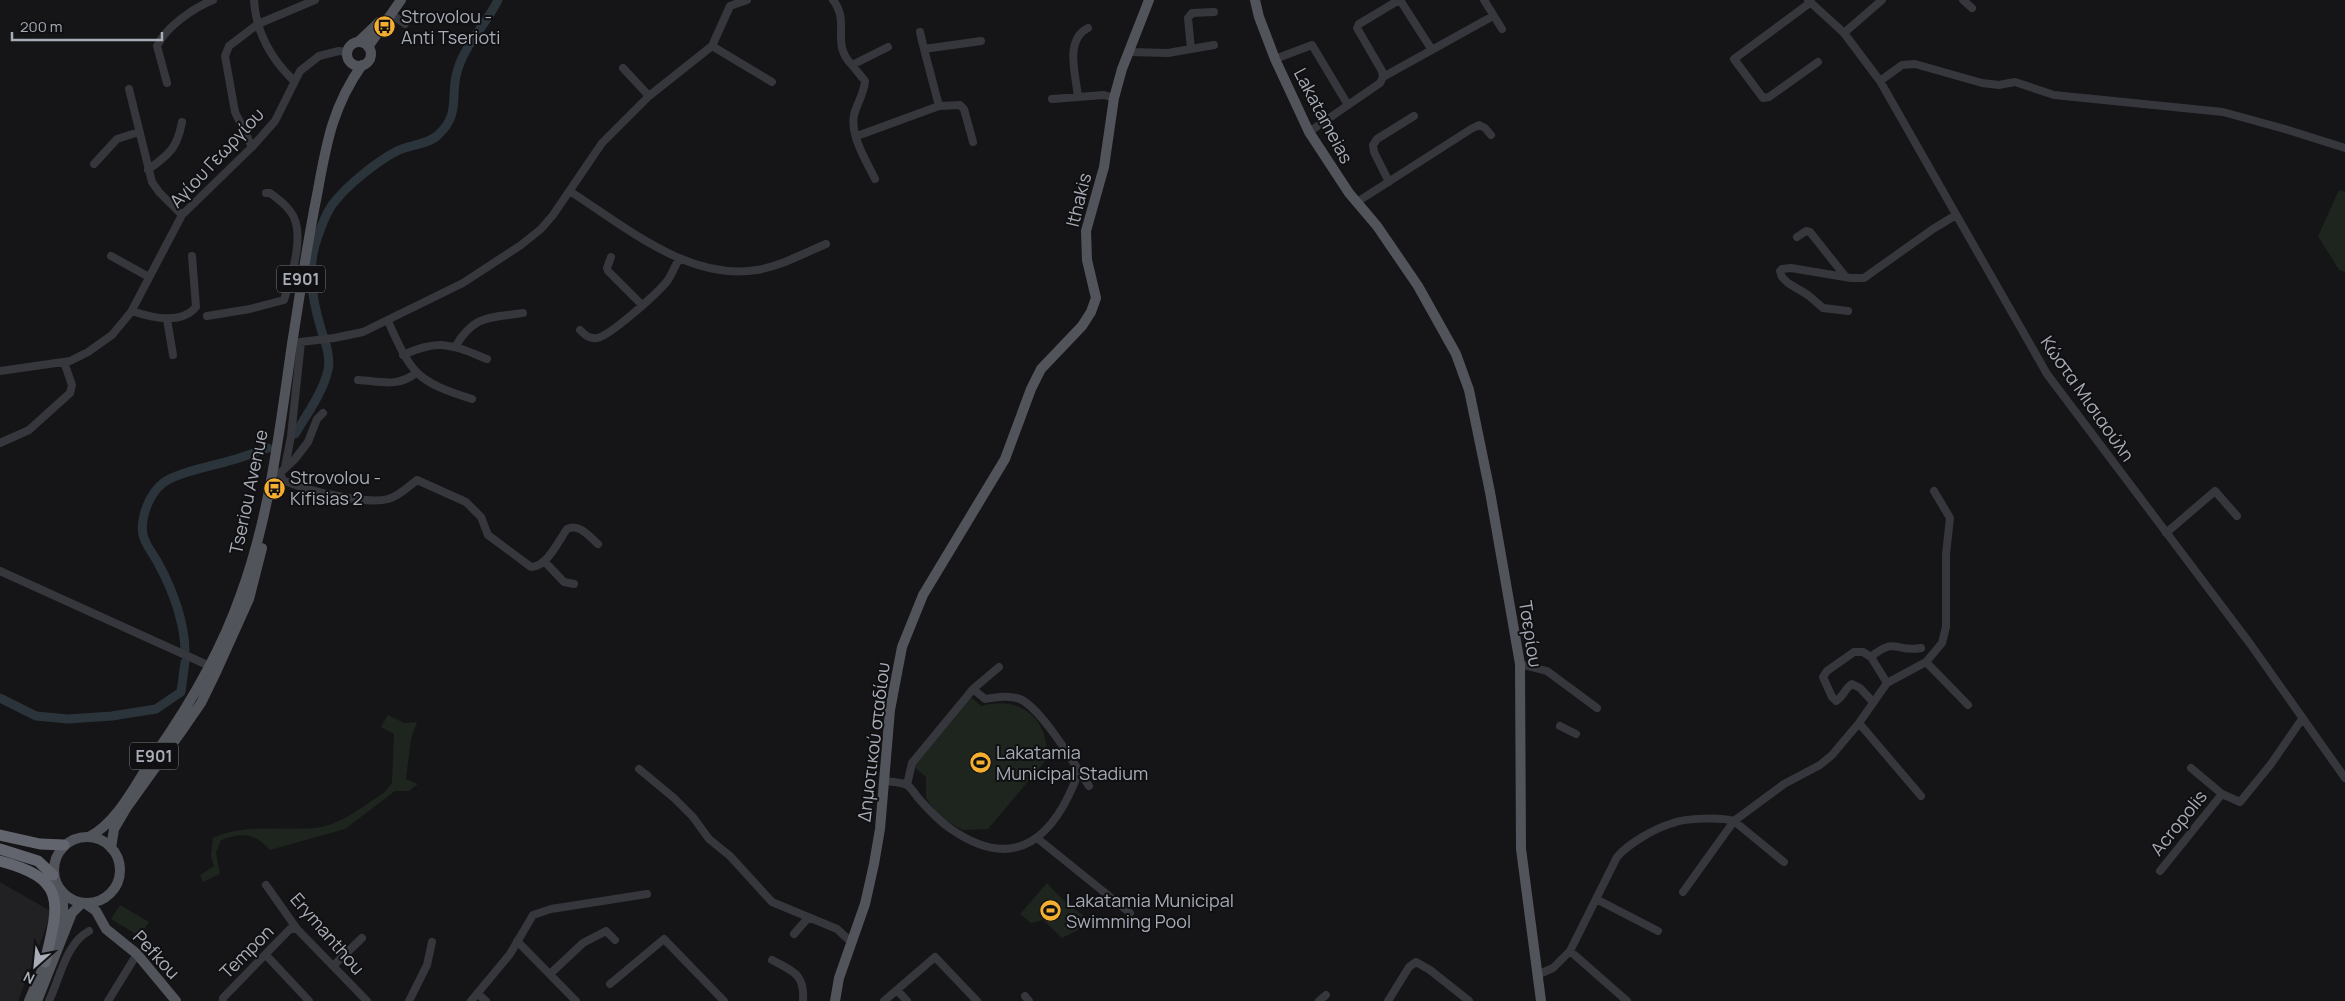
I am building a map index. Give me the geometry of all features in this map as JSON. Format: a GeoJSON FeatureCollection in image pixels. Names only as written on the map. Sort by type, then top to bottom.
{"type":"FeatureCollection","features":[{"type":"Feature","properties":{"kind":"highway"},"geometry":{"type":"LineString","coordinates":[[0,835],[40,844],[64,845]]}},
{"type":"Feature","properties":{"kind":"highway"},"geometry":{"type":"LineString","coordinates":[[0,849],[38,861],[53,875]]}},
{"type":"Feature","properties":{"kind":"highway"},"geometry":{"type":"LineString","coordinates":[[0,861],[34,872],[50,890],[56,915],[46,962]]}},
{"type":"Feature","properties":{"kind":"main road"},"geometry":{"type":"LineString","coordinates":[[347,52],[351,46],[378,23],[395,0]]}},
{"type":"Feature","properties":{"kind":"main road","name":"E901"},"geometry":{"type":"LineString","coordinates":[[362,66],[370,58],[368,47],[401,0]]}},
{"type":"Feature","properties":{"kind":"main road","name":"Ithakis"},"geometry":{"type":"LineString","coordinates":[[979,500],[1005,459],[1031,389],[1041,369],[1082,326],[1091,312],[1096,298],[1087,260],[1086,231],[1104,167],[1114,98],[1149,0]]}},
{"type":"Feature","properties":{"kind":"main road","name":"Lakatameias"},"geometry":{"type":"LineString","coordinates":[[1255,0],[1259,17],[1275,60],[1309,132],[1324,158],[1382,232],[1418,286]]}},
{"type":"Feature","properties":{"kind":"main road"},"geometry":{"type":"LineString","coordinates":[[358,42],[368,47]]}},
{"type":"Feature","properties":{"kind":"main road","name":"E901"},"geometry":{"type":"LineString","coordinates":[[347,52],[351,63]]}},
{"type":"Feature","properties":{"kind":"main road"},"geometry":{"type":"LineString","coordinates":[[351,63],[362,66]]}},
{"type":"Feature","properties":{"kind":"main road","name":"Tseriou Avenue"},"geometry":{"type":"LineString","coordinates":[[349,84],[351,63]]}},
{"type":"Feature","properties":{"kind":"main road","name":"Tseriou Avenue"},"geometry":{"type":"LineString","coordinates":[[88,837],[108,823],[176,725],[214,668],[249,599],[263,544],[297,342],[300,258],[330,128],[349,84],[362,66]]}},
{"type":"Feature","properties":{"kind":"main road","name":"Τσερίου"},"geometry":{"type":"LineString","coordinates":[[1418,286],[1456,354],[1469,390],[1490,492],[1520,664],[1521,849],[1541,1001]]}},
{"type":"Feature","properties":{"kind":"main road","name":"Tseriou Avenue"},"geometry":{"type":"LineString","coordinates":[[112,848],[114,829],[127,807],[201,703],[242,593],[274,476]]}},
{"type":"Feature","properties":{"kind":"main road","name":"Δημοτικού σταδίου"},"geometry":{"type":"LineString","coordinates":[[835,1001],[839,978],[865,904],[874,864],[885,781],[890,710],[902,647],[923,595],[979,500]]}},
{"type":"Feature","properties":{"kind":"main road"},"geometry":{"type":"LineString","coordinates":[[88,837],[103,841],[112,848],[120,866],[120,877],[115,888],[108,896],[98,902],[84,903],[74,901],[63,893],[57,886],[53,875],[58,853],[64,845],[73,839],[88,837]]}},
{"type":"Feature","properties":{"kind":"main road"},"geometry":{"type":"LineString","coordinates":[[29,1001],[63,915],[63,893]]}},
{"type":"Feature","properties":{"kind":"main road","name":"Pefkou"},"geometry":{"type":"LineString","coordinates":[[108,896],[103,914],[110,932]]}},
{"type":"Feature","properties":{"kind":"main road"},"geometry":{"type":"LineString","coordinates":[[37,1001],[72,913],[84,903]]}},
{"type":"Feature","properties":{"kind":"main road","name":"Pefkou"},"geometry":{"type":"LineString","coordinates":[[84,903],[96,911],[110,932],[137,954],[176,1001]]}},
{"type":"Feature","properties":{"kind":"street"},"geometry":{"type":"LineString","coordinates":[[254,0],[258,24],[267,48],[280,67],[294,81]]}},
{"type":"Feature","properties":{"kind":"street"},"geometry":{"type":"LineString","coordinates":[[252,148],[235,112],[225,56],[229,46],[258,24],[315,0]]}},
{"type":"Feature","properties":{"kind":"street"},"geometry":{"type":"LineString","coordinates":[[285,467],[290,443],[297,342],[334,338],[363,332],[463,283],[521,245],[541,229],[571,192],[602,143],[649,96],[712,46],[730,6],[747,0]]}},
{"type":"Feature","properties":{"kind":"street"},"geometry":{"type":"LineString","coordinates":[[833,0],[840,8],[842,18],[841,49],[865,81],[864,93],[857,104],[854,118],[857,136],[875,179]]}},
{"type":"Feature","properties":{"kind":"street"},"geometry":{"type":"LineString","coordinates":[[1383,77],[1382,71],[1357,28],[1359,24],[1399,0],[1432,50]]}},
{"type":"Feature","properties":{"kind":"street"},"geometry":{"type":"LineString","coordinates":[[1484,0],[1502,29]]}},
{"type":"Feature","properties":{"kind":"street"},"geometry":{"type":"LineString","coordinates":[[1844,33],[1882,0]]}},
{"type":"Feature","properties":{"kind":"street"},"geometry":{"type":"LineString","coordinates":[[1963,0],[1972,8]]}},
{"type":"Feature","properties":{"kind":"street"},"geometry":{"type":"LineString","coordinates":[[167,83],[157,46],[161,38],[182,19],[209,1]]}},
{"type":"Feature","properties":{"kind":"street"},"geometry":{"type":"LineString","coordinates":[[1809,1],[1734,60],[1763,98],[1769,97],[1818,62]]}},
{"type":"Feature","properties":{"kind":"street","name":"Κώστα Μισιαούλη"},"geometry":{"type":"LineString","coordinates":[[1809,1],[1844,33],[1880,81],[2047,374],[2251,645],[2345,778]]}},
{"type":"Feature","properties":{"kind":"street"},"geometry":{"type":"LineString","coordinates":[[1191,49],[1188,18],[1192,13],[1214,12]]}},
{"type":"Feature","properties":{"kind":"street"},"geometry":{"type":"LineString","coordinates":[[391,14],[405,24]]}},
{"type":"Feature","properties":{"kind":"street"},"geometry":{"type":"LineString","coordinates":[[1309,132],[1380,83],[1383,77],[1493,16]]}},
{"type":"Feature","properties":{"kind":"street"},"geometry":{"type":"LineString","coordinates":[[1078,97],[1073,50],[1082,32],[1088,28]]}},
{"type":"Feature","properties":{"kind":"street"},"geometry":{"type":"LineString","coordinates":[[920,32],[939,106]]}},
{"type":"Feature","properties":{"kind":"street"},"geometry":{"type":"LineString","coordinates":[[924,49],[981,41]]}},
{"type":"Feature","properties":{"kind":"street"},"geometry":{"type":"LineString","coordinates":[[1129,52],[1168,52],[1214,45]]}},
{"type":"Feature","properties":{"kind":"street"},"geometry":{"type":"LineString","coordinates":[[1275,60],[1312,45],[1348,105]]}},
{"type":"Feature","properties":{"kind":"street"},"geometry":{"type":"LineString","coordinates":[[712,46],[772,82]]}},
{"type":"Feature","properties":{"kind":"street"},"geometry":{"type":"LineString","coordinates":[[852,65],[888,47]]}},
{"type":"Feature","properties":{"kind":"street","name":"Αγίου Γεωργίου"},"geometry":{"type":"LineString","coordinates":[[0,371],[64,362],[88,352],[102,343],[132,311],[182,215],[252,148],[275,120],[300,71],[319,56],[339,51],[347,52]]}},
{"type":"Feature","properties":{"kind":"street"},"geometry":{"type":"LineString","coordinates":[[1880,81],[1902,65],[1915,64],[1982,83],[1999,86],[2015,82],[2054,95],[2223,112],[2345,148]]}},
{"type":"Feature","properties":{"kind":"street"},"geometry":{"type":"LineString","coordinates":[[623,68],[649,96]]}},
{"type":"Feature","properties":{"kind":"street"},"geometry":{"type":"LineString","coordinates":[[129,89],[148,170],[158,192],[182,215]]}},
{"type":"Feature","properties":{"kind":"street"},"geometry":{"type":"LineString","coordinates":[[1052,99],[1104,95],[1114,98]]}},
{"type":"Feature","properties":{"kind":"street"},"geometry":{"type":"LineString","coordinates":[[857,136],[939,106],[960,105],[964,109],[973,142]]}},
{"type":"Feature","properties":{"kind":"street"},"geometry":{"type":"LineString","coordinates":[[1389,182],[1374,152],[1373,145],[1377,139],[1414,116]]}},
{"type":"Feature","properties":{"kind":"street"},"geometry":{"type":"LineString","coordinates":[[148,170],[174,148],[179,140],[182,122]]}},
{"type":"Feature","properties":{"kind":"street"},"geometry":{"type":"LineString","coordinates":[[1357,202],[1479,125],[1485,128],[1491,135]]}},
{"type":"Feature","properties":{"kind":"street"},"geometry":{"type":"LineString","coordinates":[[94,164],[117,139],[139,132]]}},
{"type":"Feature","properties":{"kind":"street"},"geometry":{"type":"LineString","coordinates":[[571,192],[679,259],[712,270],[756,270],[770,267],[826,244]]}},
{"type":"Feature","properties":{"kind":"street"},"geometry":{"type":"LineString","coordinates":[[208,316],[250,309],[284,300],[300,258],[297,225],[291,212],[270,193],[266,193]]}},
{"type":"Feature","properties":{"kind":"street"},"geometry":{"type":"LineString","coordinates":[[1848,311],[1823,308],[1808,295],[1788,283],[1782,277],[1780,271],[1791,268],[1864,278],[1956,215]]}},
{"type":"Feature","properties":{"kind":"street"},"geometry":{"type":"LineString","coordinates":[[1797,237],[1806,231],[1810,232],[1845,276]]}},
{"type":"Feature","properties":{"kind":"street"},"geometry":{"type":"LineString","coordinates":[[111,256],[149,277]]}},
{"type":"Feature","properties":{"kind":"street"},"geometry":{"type":"LineString","coordinates":[[132,311],[149,317],[167,319],[190,314],[196,307],[192,256]]}},
{"type":"Feature","properties":{"kind":"street"},"geometry":{"type":"LineString","coordinates":[[612,257],[606,268],[642,305]]}},
{"type":"Feature","properties":{"kind":"street"},"geometry":{"type":"LineString","coordinates":[[580,330],[589,337],[598,338],[608,333],[642,305],[669,278],[679,259]]}},
{"type":"Feature","properties":{"kind":"street"},"geometry":{"type":"LineString","coordinates":[[455,346],[464,331],[474,323],[486,318],[523,313]]}},
{"type":"Feature","properties":{"kind":"street"},"geometry":{"type":"LineString","coordinates":[[167,319],[173,355]]}},
{"type":"Feature","properties":{"kind":"street"},"geometry":{"type":"LineString","coordinates":[[388,321],[403,355],[416,373],[436,388],[472,399]]}},
{"type":"Feature","properties":{"kind":"street"},"geometry":{"type":"LineString","coordinates":[[403,355],[421,347],[437,344],[455,346],[487,359]]}},
{"type":"Feature","properties":{"kind":"street"},"geometry":{"type":"LineString","coordinates":[[0,443],[29,430],[70,393],[72,384],[64,362]]}},
{"type":"Feature","properties":{"kind":"street"},"geometry":{"type":"LineString","coordinates":[[358,380],[398,383],[416,373]]}},
{"type":"Feature","properties":{"kind":"street"},"geometry":{"type":"LineString","coordinates":[[323,413],[317,419],[308,442],[295,459],[274,476],[312,492],[378,501],[391,499],[417,480],[426,483],[466,502],[481,517],[488,535],[531,567],[538,566],[544,561],[566,529],[572,526],[580,528],[598,544]]}},
{"type":"Feature","properties":{"kind":"street"},"geometry":{"type":"LineString","coordinates":[[1683,892],[1734,821],[1784,784],[1820,765],[1832,755],[1860,723],[1887,682],[1926,662],[1942,643],[1946,627],[1946,554],[1950,518],[1934,491]]}},
{"type":"Feature","properties":{"kind":"street"},"geometry":{"type":"LineString","coordinates":[[2166,533],[2214,491],[2237,516]]}},
{"type":"Feature","properties":{"kind":"street"},"geometry":{"type":"LineString","coordinates":[[544,561],[564,582],[574,584]]}},
{"type":"Feature","properties":{"kind":"street"},"geometry":{"type":"LineString","coordinates":[[0,571],[214,668]]}},
{"type":"Feature","properties":{"kind":"street"},"geometry":{"type":"LineString","coordinates":[[1871,657],[1882,648],[1897,645],[1909,650],[1921,648]]}},
{"type":"Feature","properties":{"kind":"street"},"geometry":{"type":"LineString","coordinates":[[1873,702],[1860,688],[1852,684],[1847,687],[1842,697],[1836,701],[1832,697],[1823,676],[1827,671],[1854,652],[1863,652],[1871,657],[1887,682]]}},
{"type":"Feature","properties":{"kind":"street"},"geometry":{"type":"LineString","coordinates":[[1926,662],[1968,706]]}},
{"type":"Feature","properties":{"kind":"street"},"geometry":{"type":"LineString","coordinates":[[1520,664],[1547,671],[1596,708]]}},
{"type":"Feature","properties":{"kind":"street"},"geometry":{"type":"LineString","coordinates":[[907,785],[912,763],[973,688],[999,667]]}},
{"type":"Feature","properties":{"kind":"street"},"geometry":{"type":"LineString","coordinates":[[973,688],[985,699],[1003,696],[1019,699],[1034,708],[1089,786]]}},
{"type":"Feature","properties":{"kind":"street","name":"Acropolis"},"geometry":{"type":"LineString","coordinates":[[2191,768],[2222,794],[2240,802],[2271,764],[2302,719]]}},
{"type":"Feature","properties":{"kind":"street"},"geometry":{"type":"LineString","coordinates":[[1860,723],[1922,796]]}},
{"type":"Feature","properties":{"kind":"street"},"geometry":{"type":"LineString","coordinates":[[1560,726],[1576,734]]}},
{"type":"Feature","properties":{"kind":"street"},"geometry":{"type":"LineString","coordinates":[[639,768],[693,817],[709,839],[730,856],[772,902],[837,929],[851,942]]}},
{"type":"Feature","properties":{"kind":"street"},"geometry":{"type":"LineString","coordinates":[[885,781],[907,785],[950,829],[976,843],[1007,850],[1020,848],[1036,838],[1051,824],[1063,807],[1079,771]]}},
{"type":"Feature","properties":{"kind":"street","name":"Acropolis"},"geometry":{"type":"LineString","coordinates":[[2160,871],[2222,794]]}},
{"type":"Feature","properties":{"kind":"street"},"geometry":{"type":"LineString","coordinates":[[1537,975],[1552,968],[1570,951],[1617,857],[1626,847],[1673,822],[1725,818],[1734,821],[1784,862]]}},
{"type":"Feature","properties":{"kind":"street"},"geometry":{"type":"LineString","coordinates":[[1036,838],[1130,913]]}},
{"type":"Feature","properties":{"kind":"street","name":"Erymanthou"},"geometry":{"type":"LineString","coordinates":[[266,885],[297,928],[367,1001]]}},
{"type":"Feature","properties":{"kind":"street"},"geometry":{"type":"LineString","coordinates":[[470,1001],[478,994],[517,941],[533,915],[551,909],[647,894]]}},
{"type":"Feature","properties":{"kind":"street"},"geometry":{"type":"LineString","coordinates":[[1596,899],[1658,931]]}},
{"type":"Feature","properties":{"kind":"street"},"geometry":{"type":"LineString","coordinates":[[794,934],[808,918]]}},
{"type":"Feature","properties":{"kind":"street","name":"Tempon"},"geometry":{"type":"LineString","coordinates":[[223,1001],[222,998],[290,929],[297,928]]}},
{"type":"Feature","properties":{"kind":"street"},"geometry":{"type":"LineString","coordinates":[[49,1001],[73,945],[82,934],[89,930]]}},
{"type":"Feature","properties":{"kind":"street"},"geometry":{"type":"LineString","coordinates":[[550,974],[583,943],[606,931],[615,940]]}},
{"type":"Feature","properties":{"kind":"street"},"geometry":{"type":"LineString","coordinates":[[333,966],[362,938]]}},
{"type":"Feature","properties":{"kind":"street"},"geometry":{"type":"LineString","coordinates":[[610,984],[664,939],[724,1001]]}},
{"type":"Feature","properties":{"kind":"street"},"geometry":{"type":"LineString","coordinates":[[517,941],[576,1001]]}},
{"type":"Feature","properties":{"kind":"street"},"geometry":{"type":"LineString","coordinates":[[409,1001],[427,965],[432,942]]}},
{"type":"Feature","properties":{"kind":"street"},"geometry":{"type":"LineString","coordinates":[[1570,951],[1625,1000]]}},
{"type":"Feature","properties":{"kind":"street"},"geometry":{"type":"LineString","coordinates":[[108,1001],[137,954]]}},
{"type":"Feature","properties":{"kind":"street"},"geometry":{"type":"LineString","coordinates":[[266,955],[309,1001]]}},
{"type":"Feature","properties":{"kind":"street"},"geometry":{"type":"LineString","coordinates":[[884,1001],[935,957],[977,1001]]}},
{"type":"Feature","properties":{"kind":"street"},"geometry":{"type":"LineString","coordinates":[[772,960],[795,972],[804,988],[803,1001]]}},
{"type":"Feature","properties":{"kind":"street"},"geometry":{"type":"LineString","coordinates":[[1388,1001],[1409,967],[1416,962],[1430,970],[1468,1001]]}},
{"type":"Feature","properties":{"kind":"street"},"geometry":{"type":"LineString","coordinates":[[897,990],[907,1001]]}},
{"type":"Feature","properties":{"kind":"street"},"geometry":{"type":"LineString","coordinates":[[478,994],[486,1001]]}},
{"type":"Feature","properties":{"kind":"street"},"geometry":{"type":"LineString","coordinates":[[1320,1001],[1326,995]]}},
{"type":"Feature","properties":{"kind":"shaded area"},"geometry":{"type":"Polygon","coordinates":[[[2339,190],[2345,192],[2345,272],[2339,270],[2318,236],[2339,190]]]}},
{"type":"Feature","properties":{"kind":"shaded area","name":"Lakatamia Municipal Stadium"},"geometry":{"type":"Polygon","coordinates":[[[970,696],[981,706],[995,703],[1008,704],[1020,707],[1029,713],[1037,721],[1043,732],[1047,759],[988,829],[962,830],[939,816],[926,798],[926,777],[913,766],[970,696]]]}},
{"type":"Feature","properties":{"kind":"shaded area"},"geometry":{"type":"Polygon","coordinates":[[[388,715],[404,723],[417,722],[411,739],[406,779],[418,784],[409,791],[395,791],[345,829],[270,850],[253,837],[242,835],[221,840],[216,853],[220,874],[203,882],[200,875],[214,866],[211,856],[213,838],[225,833],[250,829],[322,827],[351,815],[386,791],[392,782],[394,734],[381,727],[388,715]]]}},
{"type":"Feature","properties":{"kind":"shaded area"},"geometry":{"type":"Polygon","coordinates":[[[0,882],[52,912],[18,1001],[0,1001],[0,882]]]}},
{"type":"Feature","properties":{"kind":"shaded area","name":"Lakatamia Municipal Swimming Pool"},"geometry":{"type":"Polygon","coordinates":[[[1047,883],[1063,900],[1077,906],[1075,909],[1092,923],[1062,938],[1043,920],[1031,923],[1020,914],[1047,883]]]}},
{"type":"Feature","properties":{"kind":"shaded area"},"geometry":{"type":"Polygon","coordinates":[[[120,905],[149,922],[139,936],[111,919],[120,905]]]}},
{"type":"Feature","properties":{"kind":"waterway"},"geometry":{"type":"LineString","coordinates":[[295,434],[319,395],[329,365],[327,349],[315,306],[311,271],[314,248],[326,216],[338,197],[372,167],[399,150],[434,138],[445,127],[450,120],[454,105],[455,81],[460,62],[498,0]]}},
{"type":"Feature","properties":{"kind":"waterway"},"geometry":{"type":"LineString","coordinates":[[185,652],[183,630],[173,596],[143,535],[144,514],[154,493],[169,479],[186,472],[236,459],[268,448]]}},
{"type":"Feature","properties":{"kind":"waterway"},"geometry":{"type":"LineString","coordinates":[[0,698],[36,716],[68,719],[112,716],[156,709],[181,692],[185,662]]}},
{"type":"Feature","properties":{"kind":"place","name":"Strovolou - Anti Tserioti"},"geometry":{"type":"Point","coordinates":[385,27]}},
{"type":"Feature","properties":{"kind":"place","name":"Strovolou - Kifisias 2"},"geometry":{"type":"Point","coordinates":[274,488]}},
{"type":"Feature","properties":{"kind":"place","name":"Lakatamia Municipal Stadium"},"geometry":{"type":"Point","coordinates":[980,763]}},
{"type":"Feature","properties":{"kind":"place","name":"Lakatamia Municipal Swimming Pool"},"geometry":{"type":"Point","coordinates":[1050,911]}}]}
